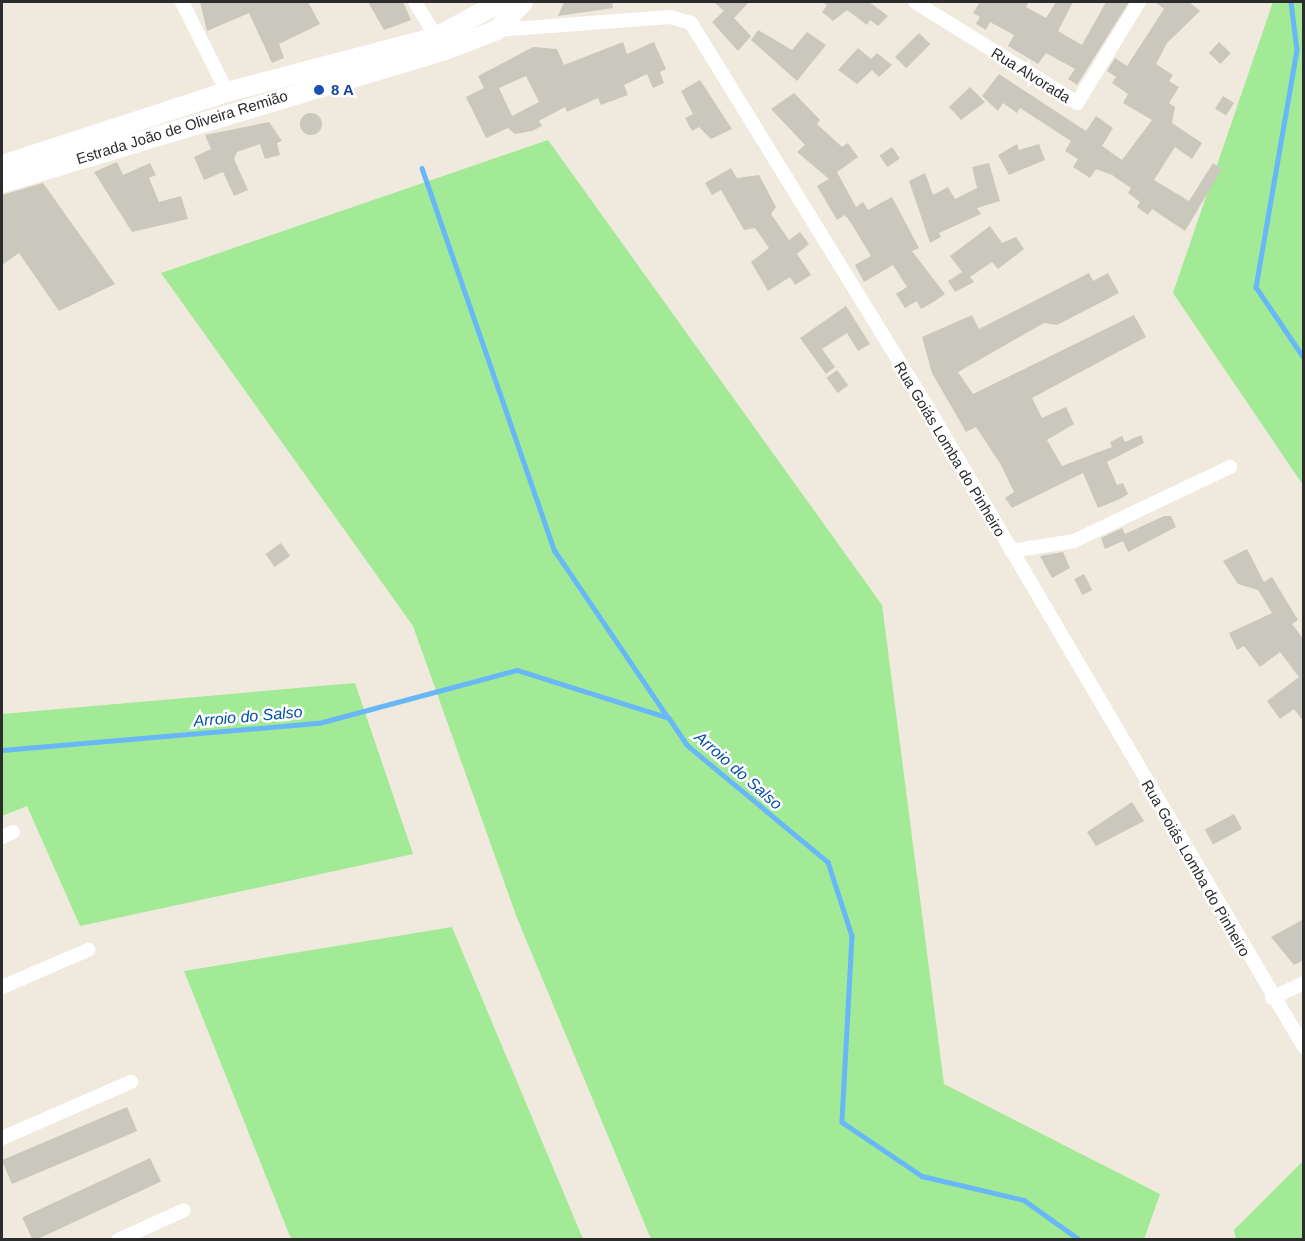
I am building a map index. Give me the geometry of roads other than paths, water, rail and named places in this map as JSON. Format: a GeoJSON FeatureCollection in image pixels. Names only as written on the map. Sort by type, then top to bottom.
{"type":"FeatureCollection","features":[{"type":"Feature","properties":{"kind":"main road","name":"Estrada João de Oliveira Remião"},"geometry":{"type":"LineString","coordinates":[[2,165],[227,92],[436,37],[501,2]]}},
{"type":"Feature","properties":{"kind":"main road","name":"Estrada João de Oliveira Remião"},"geometry":{"type":"LineString","coordinates":[[2,183],[497,30],[523,2]]}},
{"type":"Feature","properties":{"kind":"street"},"geometry":{"type":"LineString","coordinates":[[182,2],[227,92]]}},
{"type":"Feature","properties":{"kind":"street"},"geometry":{"type":"LineString","coordinates":[[416,2],[436,37]]}},
{"type":"Feature","properties":{"kind":"street","name":"Rua Alvorada"},"geometry":{"type":"LineString","coordinates":[[915,2],[1077,103],[1138,2]]}},
{"type":"Feature","properties":{"kind":"street","name":"Rua Goiás Lomba do Pinheiro"},"geometry":{"type":"LineString","coordinates":[[497,30],[670,17],[691,23],[1011,551],[1272,998],[1304,1047]]}},
{"type":"Feature","properties":{"kind":"street"},"geometry":{"type":"LineString","coordinates":[[1011,551],[1074,541],[1230,467]]}},
{"type":"Feature","properties":{"kind":"street"},"geometry":{"type":"LineString","coordinates":[[2,987],[88,950]]}},
{"type":"Feature","properties":{"kind":"street"},"geometry":{"type":"LineString","coordinates":[[1272,998],[1304,983]]}},
{"type":"Feature","properties":{"kind":"street"},"geometry":{"type":"LineString","coordinates":[[2,1138],[131,1082]]}},
{"type":"Feature","properties":{"kind":"street"},"geometry":{"type":"LineString","coordinates":[[118,1239],[184,1210]]}},
{"type":"Feature","properties":{"kind":"waterway"},"geometry":{"type":"LineString","coordinates":[[1291,2],[1297,50],[1256,287],[1304,358]]}},
{"type":"Feature","properties":{"kind":"waterway"},"geometry":{"type":"LineString","coordinates":[[422,168],[555,551],[668,717]]}},
{"type":"Feature","properties":{"kind":"waterway","name":"Arroio do Salso"},"geometry":{"type":"LineString","coordinates":[[2,750],[319,723],[517,670],[669,718],[687,745],[828,862],[852,936],[842,1122],[922,1176],[1024,1200],[1080,1240]]}},
{"type":"Feature","properties":{"kind":"place","name":"8 A"},"geometry":{"type":"Point","coordinates":[319,90]}}]}
